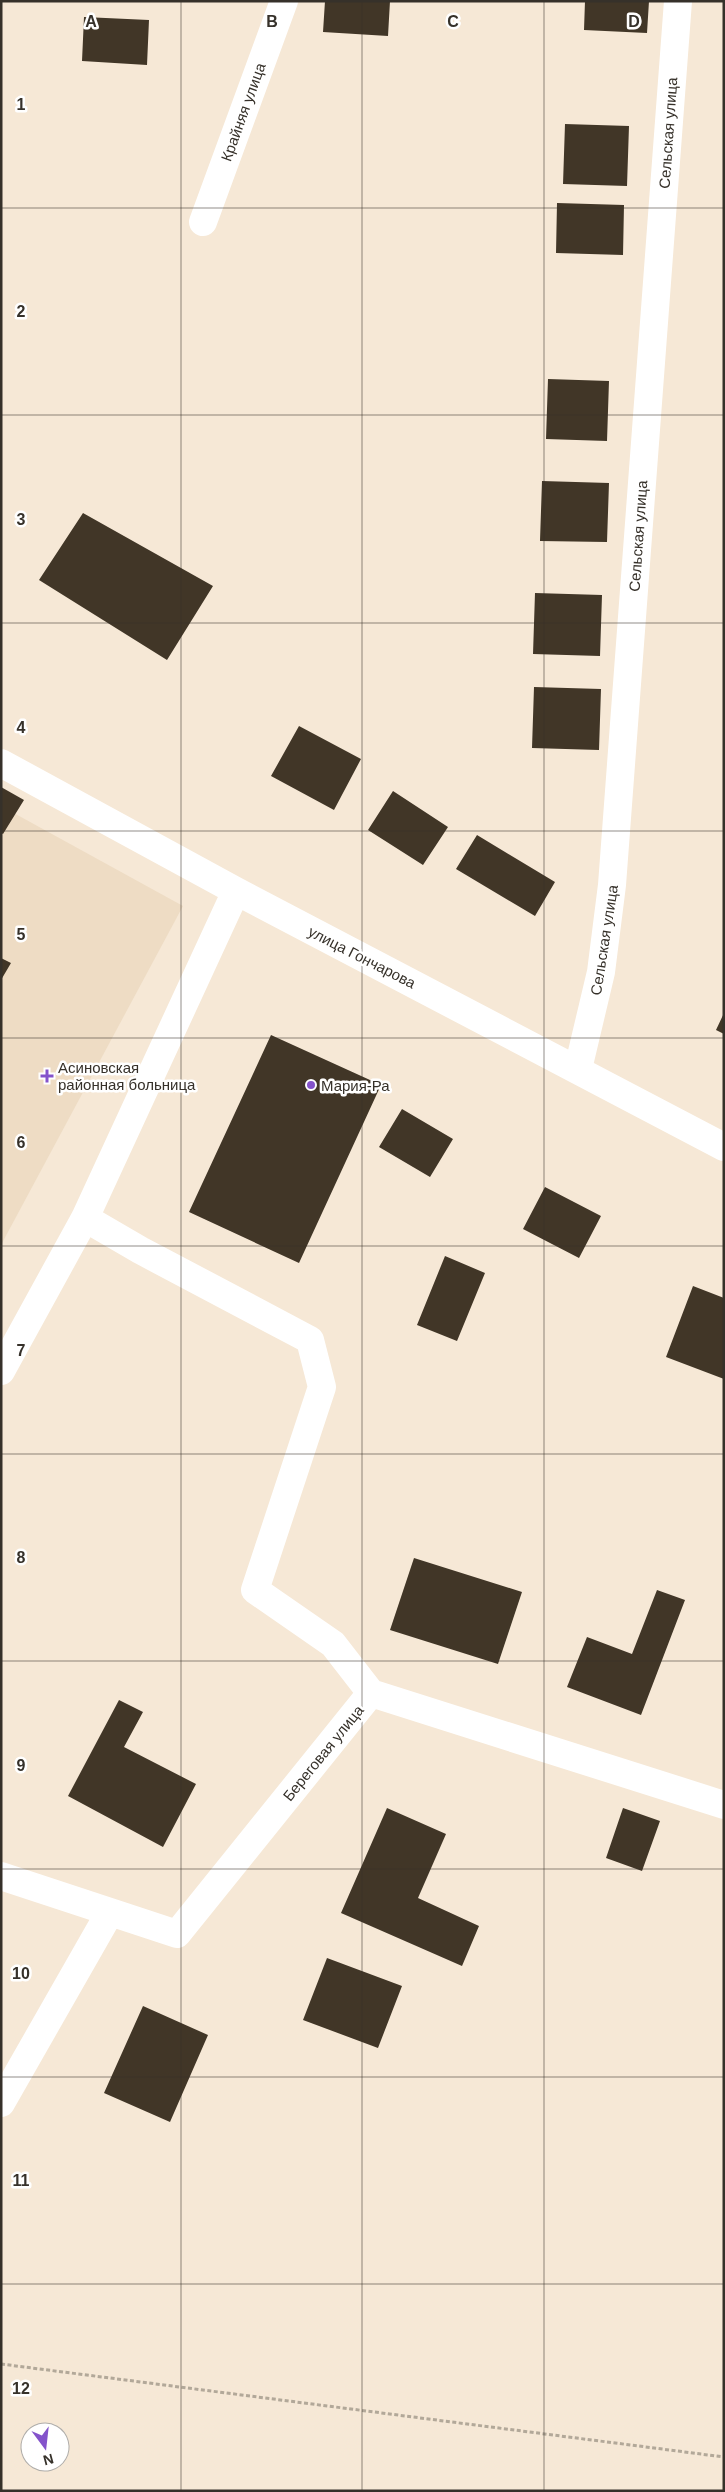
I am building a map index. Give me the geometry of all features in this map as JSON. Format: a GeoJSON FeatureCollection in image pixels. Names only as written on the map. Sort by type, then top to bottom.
{"type":"FeatureCollection","features":[{"type":"Feature","properties":{"kind":"street","name":"Крайняя улица"},"geometry":{"type":"LineString","coordinates":[[203,222],[284,1]]}},
{"type":"Feature","properties":{"kind":"street","name":"Сельская улица"},"geometry":{"type":"LineString","coordinates":[[578,1069],[601,972],[612,885],[678,1]]}},
{"type":"Feature","properties":{"kind":"street","name":"улица Гончарова"},"geometry":{"type":"LineString","coordinates":[[1,763],[236,891],[724,1147]]}},
{"type":"Feature","properties":{"kind":"street"},"geometry":{"type":"LineString","coordinates":[[1,1371],[85,1218],[236,891]]}},
{"type":"Feature","properties":{"kind":"street"},"geometry":{"type":"LineString","coordinates":[[85,1218],[140,1250],[310,1340],[322,1387],[255,1590],[333,1644],[371,1693]]}},
{"type":"Feature","properties":{"kind":"street","name":"Береговая улица"},"geometry":{"type":"LineString","coordinates":[[1,1876],[177,1934],[371,1693],[724,1805]]}},
{"type":"Feature","properties":{"kind":"street"},"geometry":{"type":"LineString","coordinates":[[1,2103],[110,1912]]}},
{"type":"Feature","properties":{"kind":"path"},"geometry":{"type":"LineString","coordinates":[[1,2364],[724,2457]]}},
{"type":"Feature","properties":{"kind":"shaded area","name":"Асиновская районная больница"},"geometry":{"type":"Polygon","coordinates":[[[1,806],[183,906],[1,1245],[1,806]]]}},
{"type":"Feature","properties":{"kind":"building"},"geometry":{"type":"Polygon","coordinates":[[[325,1],[390,1],[388,36],[323,32],[325,1]]]}},
{"type":"Feature","properties":{"kind":"building"},"geometry":{"type":"Polygon","coordinates":[[[585,1],[649,1],[647,33],[584,30],[585,1]]]}},
{"type":"Feature","properties":{"kind":"building"},"geometry":{"type":"Polygon","coordinates":[[[84,17],[149,20],[147,65],[82,61],[84,17]]]}},
{"type":"Feature","properties":{"kind":"building"},"geometry":{"type":"Polygon","coordinates":[[[565,124],[629,126],[627,186],[563,184],[565,124]]]}},
{"type":"Feature","properties":{"kind":"building"},"geometry":{"type":"Polygon","coordinates":[[[557,203],[624,205],[623,255],[556,253],[557,203]]]}},
{"type":"Feature","properties":{"kind":"building"},"geometry":{"type":"Polygon","coordinates":[[[548,379],[609,381],[607,441],[546,439],[548,379]]]}},
{"type":"Feature","properties":{"kind":"building"},"geometry":{"type":"Polygon","coordinates":[[[542,481],[609,483],[607,542],[540,541],[542,481]]]}},
{"type":"Feature","properties":{"kind":"building"},"geometry":{"type":"Polygon","coordinates":[[[83,513],[213,586],[167,660],[39,580],[83,513]]]}},
{"type":"Feature","properties":{"kind":"building"},"geometry":{"type":"Polygon","coordinates":[[[535,593],[602,595],[600,656],[533,654],[535,593]]]}},
{"type":"Feature","properties":{"kind":"building"},"geometry":{"type":"Polygon","coordinates":[[[534,687],[601,689],[599,750],[532,748],[534,687]]]}},
{"type":"Feature","properties":{"kind":"building"},"geometry":{"type":"Polygon","coordinates":[[[299,726],[361,759],[334,810],[271,776],[299,726]]]}},
{"type":"Feature","properties":{"kind":"building"},"geometry":{"type":"Polygon","coordinates":[[[1,787],[24,800],[3,834],[1,833],[1,787]]]}},
{"type":"Feature","properties":{"kind":"building"},"geometry":{"type":"Polygon","coordinates":[[[393,791],[448,827],[423,865],[368,830],[393,791]]]}},
{"type":"Feature","properties":{"kind":"building"},"geometry":{"type":"Polygon","coordinates":[[[477,835],[555,882],[535,916],[456,869],[477,835]]]}},
{"type":"Feature","properties":{"kind":"building"},"geometry":{"type":"Polygon","coordinates":[[[1,958],[11,963],[1,980],[1,958]]]}},
{"type":"Feature","properties":{"kind":"building"},"geometry":{"type":"Polygon","coordinates":[[[724,1013],[724,1034],[716,1030],[724,1013]]]}},
{"type":"Feature","properties":{"kind":"building"},"geometry":{"type":"Polygon","coordinates":[[[271,1035],[381,1085],[299,1263],[189,1212],[271,1035]]]}},
{"type":"Feature","properties":{"kind":"building"},"geometry":{"type":"Polygon","coordinates":[[[402,1109],[453,1139],[430,1177],[379,1147],[402,1109]]]}},
{"type":"Feature","properties":{"kind":"building"},"geometry":{"type":"Polygon","coordinates":[[[545,1187],[601,1216],[579,1258],[523,1229],[545,1187]]]}},
{"type":"Feature","properties":{"kind":"building"},"geometry":{"type":"Polygon","coordinates":[[[445,1256],[485,1273],[457,1341],[417,1325],[445,1256]]]}},
{"type":"Feature","properties":{"kind":"building"},"geometry":{"type":"Polygon","coordinates":[[[693,1286],[724,1298],[724,1379],[666,1357],[693,1286]]]}},
{"type":"Feature","properties":{"kind":"building"},"geometry":{"type":"Polygon","coordinates":[[[414,1558],[522,1592],[498,1664],[390,1630],[414,1558]]]}},
{"type":"Feature","properties":{"kind":"building"},"geometry":{"type":"Polygon","coordinates":[[[657,1590],[685,1600],[641,1715],[567,1687],[587,1637],[632,1654],[657,1590]]]}},
{"type":"Feature","properties":{"kind":"building"},"geometry":{"type":"Polygon","coordinates":[[[119,1700],[143,1712],[124,1747],[196,1784],[163,1847],[68,1796],[119,1700]]]}},
{"type":"Feature","properties":{"kind":"building"},"geometry":{"type":"Polygon","coordinates":[[[387,1808],[446,1834],[418,1898],[479,1926],[462,1966],[341,1913],[387,1808]]]}},
{"type":"Feature","properties":{"kind":"building"},"geometry":{"type":"Polygon","coordinates":[[[623,1808],[660,1821],[642,1871],[606,1858],[623,1808]]]}},
{"type":"Feature","properties":{"kind":"building"},"geometry":{"type":"Polygon","coordinates":[[[327,1958],[402,1986],[378,2048],[303,2020],[327,1958]]]}},
{"type":"Feature","properties":{"kind":"building"},"geometry":{"type":"Polygon","coordinates":[[[143,2006],[208,2035],[170,2122],[104,2093],[143,2006]]]}},
{"type":"Feature","properties":{"kind":"place","name":"Асиновская районная больница"},"geometry":{"type":"Point","coordinates":[47,1076]}},
{"type":"Feature","properties":{"kind":"place","name":"Мария-Ра"},"geometry":{"type":"Point","coordinates":[311,1085]}}]}
